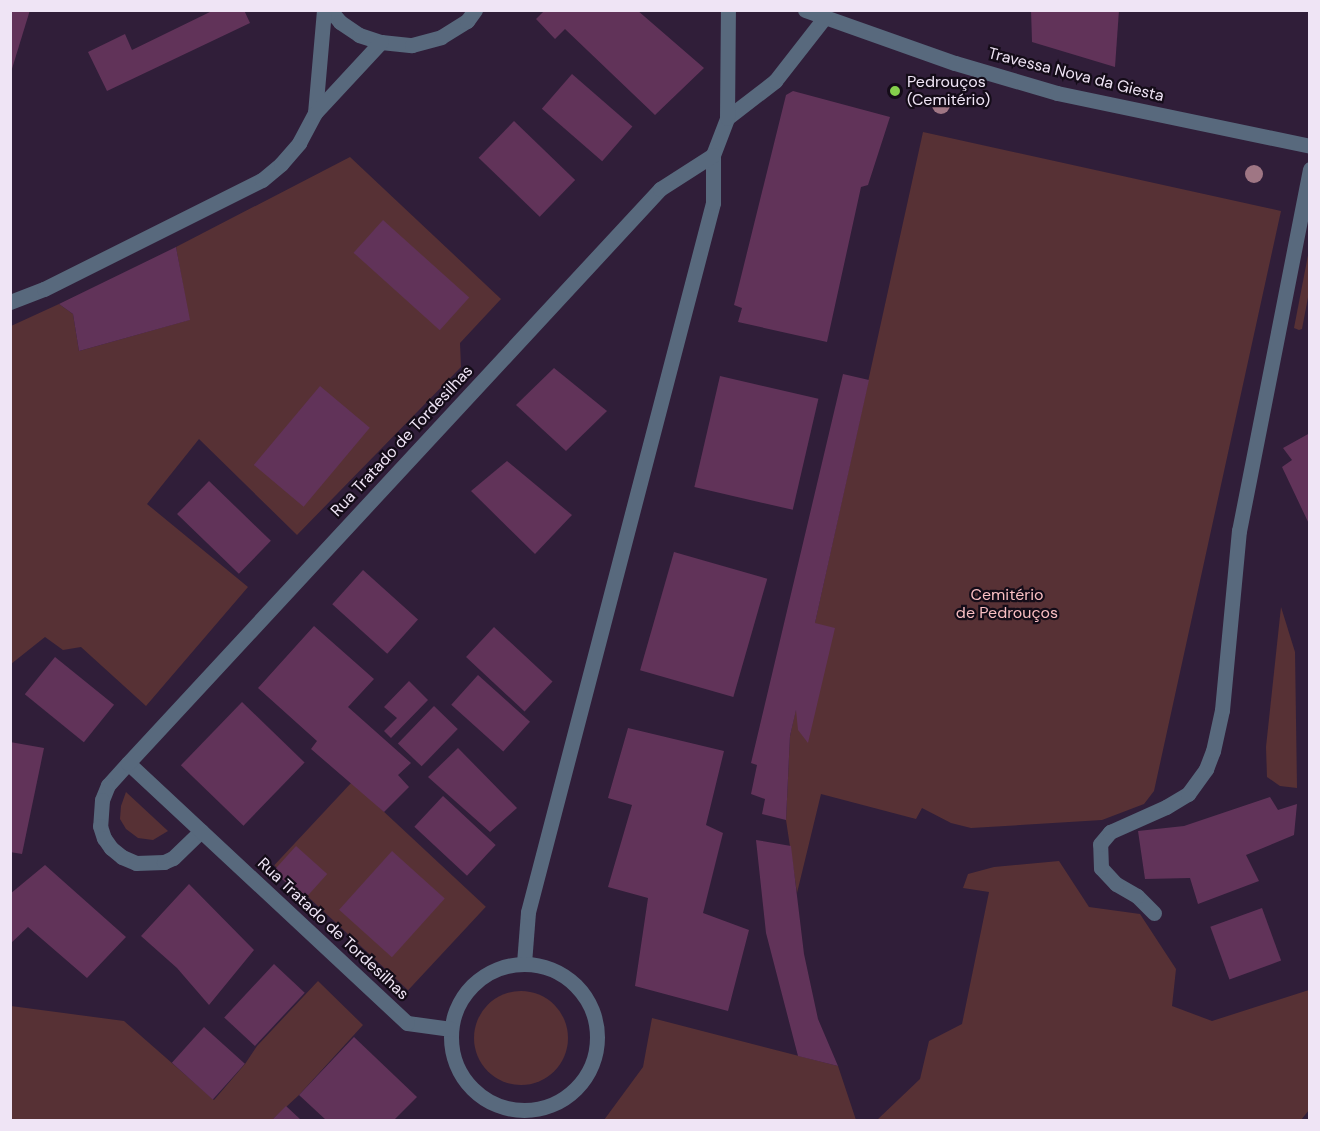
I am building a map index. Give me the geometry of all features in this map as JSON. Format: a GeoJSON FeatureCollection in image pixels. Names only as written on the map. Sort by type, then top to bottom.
{"type":"FeatureCollection","features":[{"type":"Feature","properties":{"kind":"street"},"geometry":{"type":"LineString","coordinates":[[315,113],[324,10]]}},
{"type":"Feature","properties":{"kind":"street"},"geometry":{"type":"LineString","coordinates":[[330,10],[340,22],[359,35],[381,42],[412,45],[441,37],[467,21],[475,10]]}},
{"type":"Feature","properties":{"kind":"street"},"geometry":{"type":"LineString","coordinates":[[524,963],[528,912],[713,203],[713,155],[727,118],[728,10]]}},
{"type":"Feature","properties":{"kind":"street","name":"Travessa Nova da Giesta"},"geometry":{"type":"LineString","coordinates":[[805,10],[955,63],[1057,93],[1310,146]]}},
{"type":"Feature","properties":{"kind":"street"},"geometry":{"type":"LineString","coordinates":[[727,118],[775,81],[825,17]]}},
{"type":"Feature","properties":{"kind":"street"},"geometry":{"type":"LineString","coordinates":[[10,302],[44,289],[262,180],[299,142],[315,113],[381,42]]}},
{"type":"Feature","properties":{"kind":"street","name":"Rua Tratado de Tordesilhas"},"geometry":{"type":"LineString","coordinates":[[201,831],[173,858],[164,862],[136,863],[122,857],[111,848],[100,826],[102,800],[108,785],[660,189],[713,155]]}},
{"type":"Feature","properties":{"kind":"street"},"geometry":{"type":"LineString","coordinates":[[1154,914],[1137,896],[1116,884],[1101,868],[1100,844],[1110,832],[1166,807],[1188,794],[1206,769],[1213,752],[1222,710],[1239,531],[1310,169]]}},
{"type":"Feature","properties":{"kind":"street","name":"Rua Tratado de Tordesilhas"},"geometry":{"type":"LineString","coordinates":[[128,763],[407,1023],[451,1029]]}},
{"type":"Feature","properties":{"kind":"street"},"geometry":{"type":"LineString","coordinates":[[524,963],[547,967],[568,978],[585,995],[595,1017],[598,1040],[593,1063],[581,1083],[569,1094],[542,1109],[518,1111],[495,1105],[475,1092],[460,1074],[451,1052],[451,1029],[456,1008],[467,989],[484,975],[502,967],[524,963]]}},
{"type":"Feature","properties":{"kind":"green space","name":"Cemitério de Pedrouços"},"geometry":{"type":"Polygon","coordinates":[[[923,132],[1281,211],[1154,791],[1144,804],[1102,820],[971,828],[951,823],[922,808],[916,819],[821,794],[797,893],[786,820],[790,736],[923,132]]]}},
{"type":"Feature","properties":{"kind":"green space"},"geometry":{"type":"Polygon","coordinates":[[[350,157],[501,299],[460,343],[461,367],[297,535],[199,439],[147,504],[248,587],[146,706],[81,647],[63,650],[45,637],[11,664],[11,326],[59,304],[73,314],[79,351],[189,320],[176,247],[350,157]]]}},
{"type":"Feature","properties":{"kind":"green space"},"geometry":{"type":"Polygon","coordinates":[[[1309,250],[1309,292],[1302,329],[1299,330],[1294,328],[1309,250]]]}},
{"type":"Feature","properties":{"kind":"green space"},"geometry":{"type":"Polygon","coordinates":[[[1281,607],[1295,652],[1297,788],[1280,786],[1267,777],[1266,747],[1281,607]]]}},
{"type":"Feature","properties":{"kind":"green space"},"geometry":{"type":"Polygon","coordinates":[[[352,782],[486,907],[408,990],[274,865],[352,782]]]}},
{"type":"Feature","properties":{"kind":"green space"},"geometry":{"type":"Polygon","coordinates":[[[126,792],[168,831],[153,840],[138,838],[126,829],[120,819],[121,806],[126,792]]]}},
{"type":"Feature","properties":{"kind":"green space"},"geometry":{"type":"Polygon","coordinates":[[[1059,861],[1089,907],[1140,914],[1176,969],[1172,1006],[1212,1021],[1309,990],[1309,1110],[1301,1120],[877,1120],[920,1079],[929,1041],[962,1024],[989,892],[963,888],[968,874],[994,867],[1059,861]]]}},
{"type":"Feature","properties":{"kind":"green space"},"geometry":{"type":"Polygon","coordinates":[[[318,981],[363,1025],[299,1095],[272,1120],[11,1120],[11,1006],[124,1021],[214,1100],[245,1064],[257,1046],[318,981]]]}},
{"type":"Feature","properties":{"kind":"green space"},"geometry":{"type":"Polygon","coordinates":[[[521,991],[539,995],[554,1005],[564,1020],[568,1038],[564,1056],[554,1071],[539,1081],[521,1085],[503,1081],[488,1071],[478,1056],[474,1038],[478,1020],[488,1005],[503,995],[521,991]]]}},
{"type":"Feature","properties":{"kind":"green space"},"geometry":{"type":"Polygon","coordinates":[[[652,1018],[838,1066],[856,1120],[604,1120],[643,1067],[652,1018]]]}},
{"type":"Feature","properties":{"kind":"building"},"geometry":{"type":"Polygon","coordinates":[[[10,10],[30,10],[11,72],[10,72],[10,10]]]}},
{"type":"Feature","properties":{"kind":"building"},"geometry":{"type":"Polygon","coordinates":[[[214,10],[244,10],[250,23],[107,91],[88,52],[125,34],[132,50],[214,10]]]}},
{"type":"Feature","properties":{"kind":"building"},"geometry":{"type":"Polygon","coordinates":[[[545,10],[637,10],[704,68],[655,115],[565,29],[555,39],[536,19],[545,10]]]}},
{"type":"Feature","properties":{"kind":"building"},"geometry":{"type":"Polygon","coordinates":[[[1031,10],[1119,10],[1115,67],[1032,42],[1031,10]]]}},
{"type":"Feature","properties":{"kind":"building"},"geometry":{"type":"Polygon","coordinates":[[[572,74],[632,126],[602,161],[542,109],[572,74]]]}},
{"type":"Feature","properties":{"kind":"building"},"geometry":{"type":"Polygon","coordinates":[[[793,91],[890,117],[868,185],[861,187],[827,342],[738,322],[742,308],[734,305],[786,95],[793,91]]]}},
{"type":"Feature","properties":{"kind":"building"},"geometry":{"type":"Polygon","coordinates":[[[514,121],[575,180],[540,217],[479,158],[514,121]]]}},
{"type":"Feature","properties":{"kind":"building"},"geometry":{"type":"Polygon","coordinates":[[[383,220],[469,298],[440,330],[354,253],[383,220]]]}},
{"type":"Feature","properties":{"kind":"building"},"geometry":{"type":"Polygon","coordinates":[[[176,247],[190,320],[79,351],[73,314],[59,304],[176,247]]]}},
{"type":"Feature","properties":{"kind":"building"},"geometry":{"type":"Polygon","coordinates":[[[554,368],[607,411],[566,451],[516,405],[554,368]]]}},
{"type":"Feature","properties":{"kind":"building"},"geometry":{"type":"Polygon","coordinates":[[[843,374],[869,380],[815,623],[835,628],[808,743],[798,730],[796,710],[790,736],[786,820],[762,814],[765,799],[751,794],[757,765],[751,763],[843,374]]]}},
{"type":"Feature","properties":{"kind":"building"},"geometry":{"type":"Polygon","coordinates":[[[720,376],[818,399],[793,510],[694,487],[720,376]]]}},
{"type":"Feature","properties":{"kind":"building"},"geometry":{"type":"Polygon","coordinates":[[[320,386],[370,428],[304,507],[254,465],[320,386]]]}},
{"type":"Feature","properties":{"kind":"building"},"geometry":{"type":"Polygon","coordinates":[[[1310,433],[1310,526],[1282,467],[1292,460],[1283,448],[1310,433]]]}},
{"type":"Feature","properties":{"kind":"building"},"geometry":{"type":"Polygon","coordinates":[[[507,461],[572,515],[535,554],[471,491],[507,461]]]}},
{"type":"Feature","properties":{"kind":"building"},"geometry":{"type":"Polygon","coordinates":[[[209,481],[271,541],[239,574],[177,514],[209,481]]]}},
{"type":"Feature","properties":{"kind":"building"},"geometry":{"type":"Polygon","coordinates":[[[674,552],[767,579],[733,697],[640,670],[674,552]]]}},
{"type":"Feature","properties":{"kind":"building"},"geometry":{"type":"Polygon","coordinates":[[[363,570],[418,620],[387,654],[332,604],[363,570]]]}},
{"type":"Feature","properties":{"kind":"building"},"geometry":{"type":"Polygon","coordinates":[[[314,626],[374,679],[348,707],[411,763],[398,775],[409,787],[384,812],[311,749],[317,741],[258,688],[314,626]]]}},
{"type":"Feature","properties":{"kind":"building"},"geometry":{"type":"Polygon","coordinates":[[[494,627],[553,682],[525,712],[466,657],[494,627]]]}},
{"type":"Feature","properties":{"kind":"building"},"geometry":{"type":"Polygon","coordinates":[[[55,657],[114,705],[84,742],[25,694],[55,657]]]}},
{"type":"Feature","properties":{"kind":"building"},"geometry":{"type":"Polygon","coordinates":[[[478,675],[530,722],[503,752],[451,705],[478,675]]]}},
{"type":"Feature","properties":{"kind":"building"},"geometry":{"type":"Polygon","coordinates":[[[409,681],[428,700],[391,738],[384,731],[397,718],[384,707],[409,681]]]}},
{"type":"Feature","properties":{"kind":"building"},"geometry":{"type":"Polygon","coordinates":[[[242,702],[305,762],[243,826],[181,765],[242,702]]]}},
{"type":"Feature","properties":{"kind":"building"},"geometry":{"type":"Polygon","coordinates":[[[434,706],[458,729],[422,766],[398,743],[434,706]]]}},
{"type":"Feature","properties":{"kind":"building"},"geometry":{"type":"Polygon","coordinates":[[[628,728],[724,751],[706,825],[723,833],[703,913],[749,930],[728,1011],[635,986],[648,898],[608,887],[632,805],[608,798],[628,728]]]}},
{"type":"Feature","properties":{"kind":"building"},"geometry":{"type":"Polygon","coordinates":[[[10,742],[44,748],[22,854],[10,852],[10,742]]]}},
{"type":"Feature","properties":{"kind":"building"},"geometry":{"type":"Polygon","coordinates":[[[458,748],[517,808],[490,832],[428,777],[458,748]]]}},
{"type":"Feature","properties":{"kind":"building"},"geometry":{"type":"Polygon","coordinates":[[[443,796],[496,845],[467,876],[414,827],[443,796]]]}},
{"type":"Feature","properties":{"kind":"building"},"geometry":{"type":"Polygon","coordinates":[[[1270,797],[1278,810],[1297,804],[1294,835],[1246,855],[1259,881],[1198,904],[1190,878],[1145,879],[1138,831],[1184,826],[1270,797]]]}},
{"type":"Feature","properties":{"kind":"building"},"geometry":{"type":"Polygon","coordinates":[[[756,840],[791,846],[804,954],[818,1019],[838,1066],[798,1056],[766,933],[756,840]]]}},
{"type":"Feature","properties":{"kind":"building"},"geometry":{"type":"Polygon","coordinates":[[[296,846],[327,874],[304,899],[273,871],[296,846]]]}},
{"type":"Feature","properties":{"kind":"building"},"geometry":{"type":"Polygon","coordinates":[[[392,851],[445,899],[392,957],[339,910],[392,851]]]}},
{"type":"Feature","properties":{"kind":"building"},"geometry":{"type":"Polygon","coordinates":[[[45,865],[126,937],[87,978],[28,927],[10,944],[10,894],[45,865]]]}},
{"type":"Feature","properties":{"kind":"building"},"geometry":{"type":"Polygon","coordinates":[[[189,884],[254,950],[209,1005],[177,968],[141,936],[189,884]]]}},
{"type":"Feature","properties":{"kind":"building"},"geometry":{"type":"Polygon","coordinates":[[[1262,908],[1281,961],[1229,979],[1210,927],[1262,908]]]}},
{"type":"Feature","properties":{"kind":"building"},"geometry":{"type":"Polygon","coordinates":[[[274,964],[305,993],[255,1046],[224,1017],[274,964]]]}},
{"type":"Feature","properties":{"kind":"building"},"geometry":{"type":"Polygon","coordinates":[[[204,1027],[245,1064],[213,1099],[172,1063],[204,1027]]]}},
{"type":"Feature","properties":{"kind":"building"},"geometry":{"type":"Polygon","coordinates":[[[354,1037],[417,1097],[394,1120],[326,1120],[299,1095],[354,1037]]]}},
{"type":"Feature","properties":{"kind":"building"},"geometry":{"type":"Polygon","coordinates":[[[286,1106],[301,1120],[272,1120],[286,1106]]]}},
{"type":"Feature","properties":{"kind":"place","name":"Pedrouços (Cemitério)"},"geometry":{"type":"Point","coordinates":[895,91]}}]}
